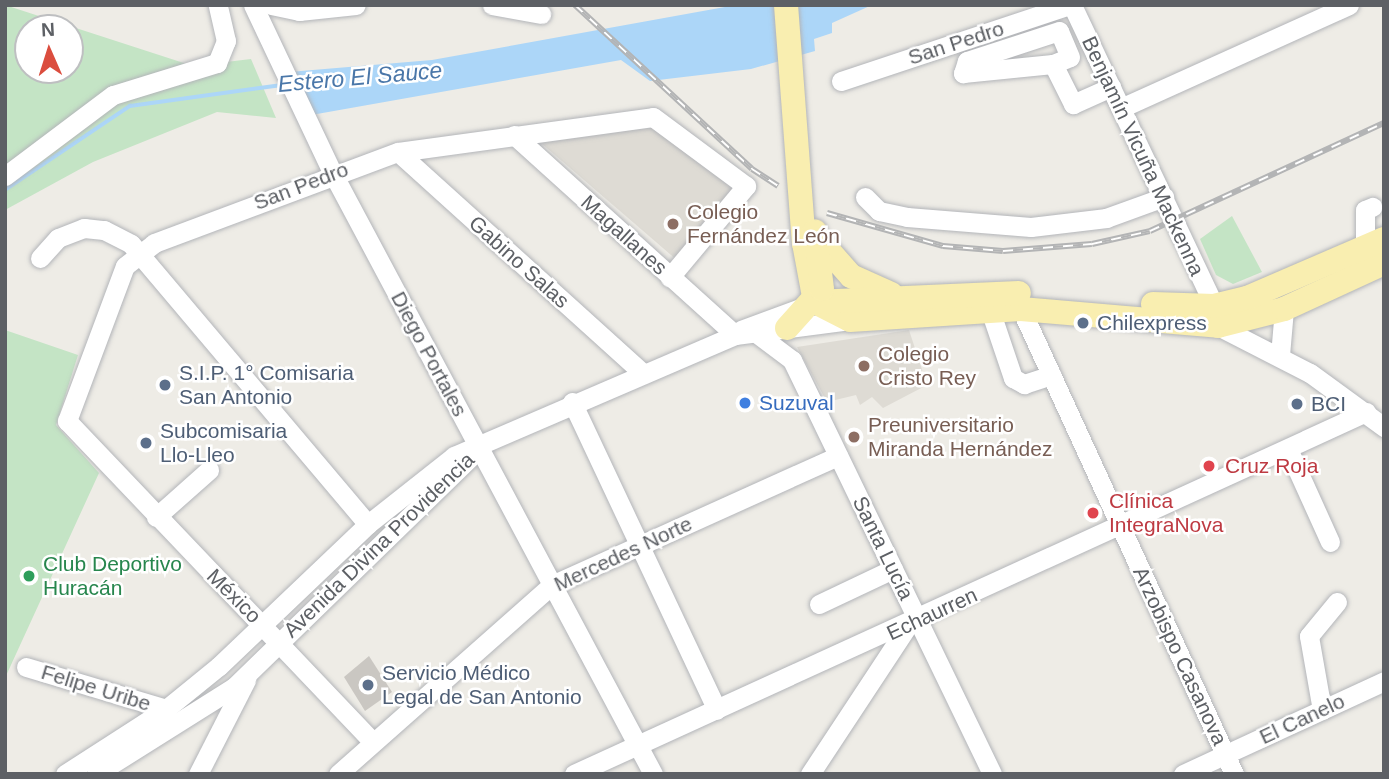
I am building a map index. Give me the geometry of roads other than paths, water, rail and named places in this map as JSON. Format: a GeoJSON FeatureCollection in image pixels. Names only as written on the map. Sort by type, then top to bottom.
{"type":"FeatureCollection","features":[{"type":"Feature","properties":{"kind":"main road"},"geometry":{"type":"LineString","coordinates":[[786,5],[793,100],[815,302]]}},
{"type":"Feature","properties":{"kind":"main road"},"geometry":{"type":"LineString","coordinates":[[806,211],[818,236],[851,276],[895,296]]}},
{"type":"Feature","properties":{"kind":"main road"},"geometry":{"type":"LineString","coordinates":[[792,327],[815,302],[825,280],[818,236]]}},
{"type":"Feature","properties":{"kind":"main road"},"geometry":{"type":"LineString","coordinates":[[1216,316],[1333,262],[1378,250]]}},
{"type":"Feature","properties":{"kind":"main road"},"geometry":{"type":"LineString","coordinates":[[1216,316],[1283,309],[1378,250]]}},
{"type":"Feature","properties":{"kind":"main road"},"geometry":{"type":"LineString","coordinates":[[1283,309],[1333,262]]}},
{"type":"Feature","properties":{"kind":"main road","name":"Avenida Divina Providencia"},"geometry":{"type":"LineString","coordinates":[[815,302],[895,296],[1018,293],[1216,316]]}},
{"type":"Feature","properties":{"kind":"main road"},"geometry":{"type":"LineString","coordinates":[[815,302],[850,320]]}},
{"type":"Feature","properties":{"kind":"main road","name":"Avenida Divina Providencia"},"geometry":{"type":"LineString","coordinates":[[850,320],[1021,309],[1216,316]]}},
{"type":"Feature","properties":{"kind":"street"},"geometry":{"type":"LineString","coordinates":[[5,176],[113,95],[217,63],[226,41],[218,5]]}},
{"type":"Feature","properties":{"kind":"street","name":"Diego Portales"},"geometry":{"type":"LineString","coordinates":[[253,5],[268,45],[332,172],[653,774]]}},
{"type":"Feature","properties":{"kind":"street"},"geometry":{"type":"LineString","coordinates":[[271,5],[299,10],[356,5]]}},
{"type":"Feature","properties":{"kind":"street"},"geometry":{"type":"LineString","coordinates":[[492,5],[541,14]]}},
{"type":"Feature","properties":{"kind":"street","name":"San Pedro"},"geometry":{"type":"LineString","coordinates":[[841,81],[1071,5]]}},
{"type":"Feature","properties":{"kind":"street","name":"Benjamín Vicuña Mackenna"},"geometry":{"type":"LineString","coordinates":[[1071,5],[1164,197],[1216,316]]}},
{"type":"Feature","properties":{"kind":"street"},"geometry":{"type":"LineString","coordinates":[[1121,108],[1310,13],[1349,5]]}},
{"type":"Feature","properties":{"kind":"street"},"geometry":{"type":"LineString","coordinates":[[1059,31],[1070,57],[1053,64],[1002,69],[963,73],[967,61],[1059,31]]}},
{"type":"Feature","properties":{"kind":"street"},"geometry":{"type":"LineString","coordinates":[[1053,64],[1069,95],[1109,83]]}},
{"type":"Feature","properties":{"kind":"street","name":"San Pedro"},"geometry":{"type":"LineString","coordinates":[[138,252],[332,172],[398,152],[653,117],[746,186],[670,277]]}},
{"type":"Feature","properties":{"kind":"street","name":"Magallanes"},"geometry":{"type":"LineString","coordinates":[[514,135],[735,335]]}},
{"type":"Feature","properties":{"kind":"street","name":"Gabino Salas"},"geometry":{"type":"LineString","coordinates":[[398,152],[640,371]]}},
{"type":"Feature","properties":{"kind":"street"},"geometry":{"type":"LineString","coordinates":[[864,197],[879,211],[907,217],[1019,226],[1106,218],[1164,197]]}},
{"type":"Feature","properties":{"kind":"street"},"geometry":{"type":"LineString","coordinates":[[1372,207],[1365,210],[1378,250]]}},
{"type":"Feature","properties":{"kind":"street"},"geometry":{"type":"LineString","coordinates":[[40,258],[58,239],[84,229],[114,233],[138,252],[368,524]]}},
{"type":"Feature","properties":{"kind":"street","name":"México"},"geometry":{"type":"LineString","coordinates":[[138,252],[121,275],[67,421],[371,740]]}},
{"type":"Feature","properties":{"kind":"street","name":"Avenida Divina Providencia"},"geometry":{"type":"LineString","coordinates":[[65,774],[166,709],[262,625],[368,524],[435,468],[640,371],[735,335],[777,312],[815,302]]}},
{"type":"Feature","properties":{"kind":"street","name":"Arzobispo Casanova"},"geometry":{"type":"LineString","coordinates":[[1021,309],[1234,774]]}},
{"type":"Feature","properties":{"kind":"street"},"geometry":{"type":"LineString","coordinates":[[1280,355],[1283,309]]}},
{"type":"Feature","properties":{"kind":"street"},"geometry":{"type":"LineString","coordinates":[[990,310],[1013,378],[1024,384],[1052,375]]}},
{"type":"Feature","properties":{"kind":"street","name":"Avenida Divina Providencia"},"geometry":{"type":"LineString","coordinates":[[1216,316],[1280,355],[1384,427]]}},
{"type":"Feature","properties":{"kind":"street","name":"Avenida Divina Providencia"},"geometry":{"type":"LineString","coordinates":[[735,335],[850,320]]}},
{"type":"Feature","properties":{"kind":"street"},"geometry":{"type":"LineString","coordinates":[[792,327],[792,360]]}},
{"type":"Feature","properties":{"kind":"street","name":"Santa Lucía"},"geometry":{"type":"LineString","coordinates":[[756,333],[792,360],[893,569],[913,623],[992,774]]}},
{"type":"Feature","properties":{"kind":"street"},"geometry":{"type":"LineString","coordinates":[[572,402],[637,545],[717,710]]}},
{"type":"Feature","properties":{"kind":"street","name":"Echaurren"},"geometry":{"type":"LineString","coordinates":[[574,774],[913,623],[1366,412]]}},
{"type":"Feature","properties":{"kind":"street","name":"Avenida Divina Providencia"},"geometry":{"type":"LineString","coordinates":[[249,672],[278,641],[480,449]]}},
{"type":"Feature","properties":{"kind":"street"},"geometry":{"type":"LineString","coordinates":[[1288,449],[1330,542]]}},
{"type":"Feature","properties":{"kind":"street","name":"Mercedes Norte"},"geometry":{"type":"LineString","coordinates":[[338,774],[371,740],[552,585],[838,456]]}},
{"type":"Feature","properties":{"kind":"street"},"geometry":{"type":"LineString","coordinates":[[156,517],[209,470]]}},
{"type":"Feature","properties":{"kind":"street"},"geometry":{"type":"LineString","coordinates":[[819,604],[893,569]]}},
{"type":"Feature","properties":{"kind":"street"},"geometry":{"type":"LineString","coordinates":[[1322,709],[1308,644],[1314,625],[1337,602]]}},
{"type":"Feature","properties":{"kind":"street"},"geometry":{"type":"LineString","coordinates":[[810,774],[913,623]]}},
{"type":"Feature","properties":{"kind":"street"},"geometry":{"type":"LineString","coordinates":[[198,774],[249,672],[262,625]]}},
{"type":"Feature","properties":{"kind":"street","name":"Felipe Uribe"},"geometry":{"type":"LineString","coordinates":[[26,667],[166,709]]}},
{"type":"Feature","properties":{"kind":"street"},"geometry":{"type":"LineString","coordinates":[[96,774],[200,712],[249,672]]}},
{"type":"Feature","properties":{"kind":"street","name":"El Canelo"},"geometry":{"type":"LineString","coordinates":[[1183,774],[1384,681]]}},
{"type":"Feature","properties":{"kind":"water"},"geometry":{"type":"Polygon","coordinates":[[[736,5],[872,5],[832,23],[832,33],[814,39],[815,51],[751,69],[650,81],[621,60],[300,117],[277,73],[432,60],[736,5]]]}},
{"type":"Feature","properties":{"kind":"waterway","name":"Estero El Sauce"},"geometry":{"type":"LineString","coordinates":[[5,190],[130,106],[282,85]]}},
{"type":"Feature","properties":{"kind":"railway"},"geometry":{"type":"LineString","coordinates":[[575,5],[752,169],[778,186]]}},
{"type":"Feature","properties":{"kind":"railway"},"geometry":{"type":"LineString","coordinates":[[827,213],[943,246],[1003,251],[1092,244],[1150,231],[1384,123]]}},
{"type":"Feature","properties":{"kind":"place","name":"Colegio Fernández León"},"geometry":{"type":"Point","coordinates":[673,224]}},
{"type":"Feature","properties":{"kind":"place","name":"Chilexpress"},"geometry":{"type":"Point","coordinates":[1083,323]}},
{"type":"Feature","properties":{"kind":"place","name":"Colegio Cristo Rey"},"geometry":{"type":"Point","coordinates":[864,366]}},
{"type":"Feature","properties":{"kind":"place","name":"S.I.P. 1° Comisaria San Antonio"},"geometry":{"type":"Point","coordinates":[165,385]}},
{"type":"Feature","properties":{"kind":"place","name":"Suzuval"},"geometry":{"type":"Point","coordinates":[745,403]}},
{"type":"Feature","properties":{"kind":"place","name":"BCI"},"geometry":{"type":"Point","coordinates":[1297,404]}},
{"type":"Feature","properties":{"kind":"place","name":"Preuniversitario Miranda Hernández"},"geometry":{"type":"Point","coordinates":[854,437]}},
{"type":"Feature","properties":{"kind":"place","name":"Subcomisaria Llo-Lleo"},"geometry":{"type":"Point","coordinates":[146,443]}},
{"type":"Feature","properties":{"kind":"place","name":"Cruz Roja"},"geometry":{"type":"Point","coordinates":[1209,466]}},
{"type":"Feature","properties":{"kind":"place","name":"Clínica IntegraNova"},"geometry":{"type":"Point","coordinates":[1093,513]}},
{"type":"Feature","properties":{"kind":"place","name":"Club Deportivo Huracán"},"geometry":{"type":"Point","coordinates":[29,576]}},
{"type":"Feature","properties":{"kind":"place","name":"Servicio Médico Legal de San Antonio"},"geometry":{"type":"Point","coordinates":[368,685]}}]}
